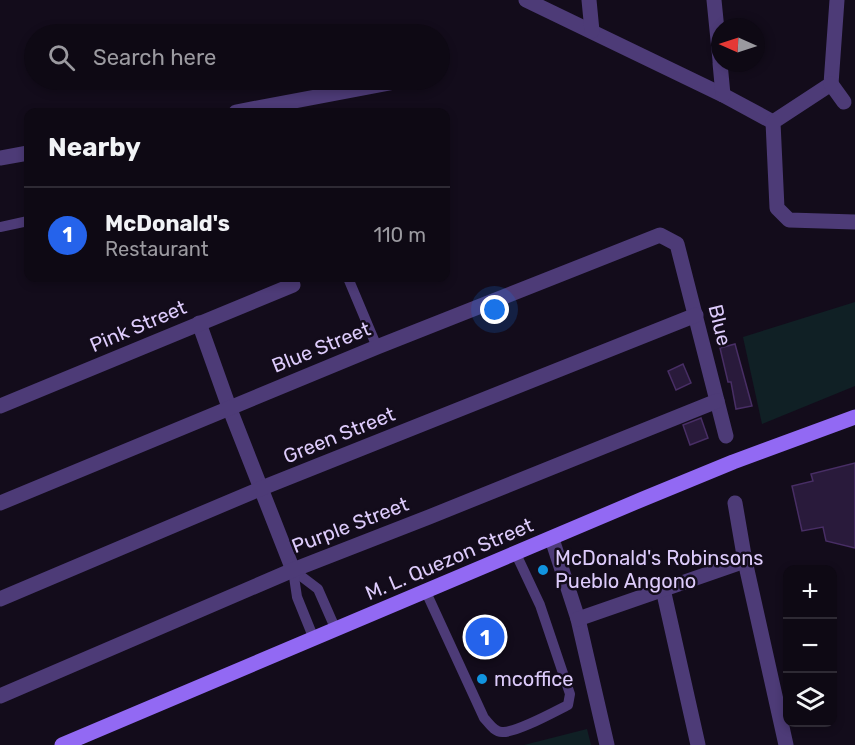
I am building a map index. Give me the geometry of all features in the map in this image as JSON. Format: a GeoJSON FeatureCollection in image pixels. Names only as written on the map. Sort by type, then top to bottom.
{"type":"FeatureCollection","features":[{"type":"Feature","properties":{"kind":"main road","name":"M. L. Quezon Street"},"geometry":{"type":"LineString","coordinates":[[62,745],[92,739],[314,639],[733,462],[855,417]]}},
{"type":"Feature","properties":{"kind":"street"},"geometry":{"type":"LineString","coordinates":[[526,0],[723,94],[773,122]]}},
{"type":"Feature","properties":{"kind":"street"},"geometry":{"type":"LineString","coordinates":[[589,0],[592,31]]}},
{"type":"Feature","properties":{"kind":"street"},"geometry":{"type":"LineString","coordinates":[[714,0],[716,18]]}},
{"type":"Feature","properties":{"kind":"street"},"geometry":{"type":"LineString","coordinates":[[837,0],[831,84],[844,102]]}},
{"type":"Feature","properties":{"kind":"street"},"geometry":{"type":"LineString","coordinates":[[721,72],[723,94]]}},
{"type":"Feature","properties":{"kind":"street"},"geometry":{"type":"LineString","coordinates":[[773,122],[831,84]]}},
{"type":"Feature","properties":{"kind":"street"},"geometry":{"type":"LineString","coordinates":[[257,108],[353,90]]}},
{"type":"Feature","properties":{"kind":"street"},"geometry":{"type":"LineString","coordinates":[[773,122],[777,208],[787,226],[855,222]]}},
{"type":"Feature","properties":{"kind":"street"},"geometry":{"type":"LineString","coordinates":[[0,158],[24,154]]}},
{"type":"Feature","properties":{"kind":"street","name":"Blue"},"geometry":{"type":"LineString","coordinates":[[660,235],[677,244],[726,436]]}},
{"type":"Feature","properties":{"kind":"street","name":"Blue Street"},"geometry":{"type":"LineString","coordinates":[[0,503],[229,407],[660,235]]}},
{"type":"Feature","properties":{"kind":"street","name":"Pink Street"},"geometry":{"type":"LineString","coordinates":[[0,406],[293,285]]}},
{"type":"Feature","properties":{"kind":"street","name":"Green Street"},"geometry":{"type":"LineString","coordinates":[[0,599],[262,488],[696,315]]}},
{"type":"Feature","properties":{"kind":"street"},"geometry":{"type":"LineString","coordinates":[[199,323],[229,407],[293,570]]}},
{"type":"Feature","properties":{"kind":"street","name":"Purple Street"},"geometry":{"type":"LineString","coordinates":[[0,696],[293,570],[717,401]]}},
{"type":"Feature","properties":{"kind":"street"},"geometry":{"type":"LineString","coordinates":[[735,503],[745,561],[786,745]]}},
{"type":"Feature","properties":{"kind":"street"},"geometry":{"type":"LineString","coordinates":[[552,539],[578,620],[607,745]]}},
{"type":"Feature","properties":{"kind":"street"},"geometry":{"type":"LineString","coordinates":[[578,620],[745,561]]}},
{"type":"Feature","properties":{"kind":"street"},"geometry":{"type":"LineString","coordinates":[[663,589],[698,745]]}},
{"type":"Feature","properties":{"kind":"lane"},"geometry":{"type":"LineString","coordinates":[[0,227],[24,222]]}},
{"type":"Feature","properties":{"kind":"lane"},"geometry":{"type":"LineString","coordinates":[[350,282],[377,347]]}},
{"type":"Feature","properties":{"kind":"lane"},"geometry":{"type":"LineString","coordinates":[[426,592],[484,718],[495,730],[502,733],[520,727],[568,705],[570,694],[540,605],[516,554]]}},
{"type":"Feature","properties":{"kind":"lane"},"geometry":{"type":"LineString","coordinates":[[293,570],[318,589],[336,630]]}},
{"type":"Feature","properties":{"kind":"lane"},"geometry":{"type":"LineString","coordinates":[[293,570],[297,597],[314,639]]}},
{"type":"Feature","properties":{"kind":"shaded area"},"geometry":{"type":"Polygon","coordinates":[[[855,302],[855,386],[762,424],[743,337],[855,302]]]}},
{"type":"Feature","properties":{"kind":"shaded area"},"geometry":{"type":"Polygon","coordinates":[[[587,729],[591,745],[524,745],[587,729]]]}},
{"type":"Feature","properties":{"kind":"building"},"geometry":{"type":"Polygon","coordinates":[[[735,344],[752,406],[736,409],[731,382],[728,382],[720,348],[735,344]]]}},
{"type":"Feature","properties":{"kind":"building"},"geometry":{"type":"Polygon","coordinates":[[[683,364],[691,383],[676,390],[668,371],[683,364]]]}},
{"type":"Feature","properties":{"kind":"building"},"geometry":{"type":"Polygon","coordinates":[[[701,418],[708,438],[690,445],[683,425],[701,418]]]}},
{"type":"Feature","properties":{"kind":"building"},"geometry":{"type":"Polygon","coordinates":[[[855,463],[855,548],[826,541],[823,527],[802,531],[792,486],[813,481],[811,474],[855,463]]]}},
{"type":"Feature","properties":{"kind":"place","name":"McDonald's Robinsons Pueblo Angono"},"geometry":{"type":"Point","coordinates":[543,570]}},
{"type":"Feature","properties":{"kind":"place","name":"McDonald's"},"geometry":{"type":"Point","coordinates":[485,637]}},
{"type":"Feature","properties":{"kind":"place","name":"mcoffice"},"geometry":{"type":"Point","coordinates":[482,679]}}]}
